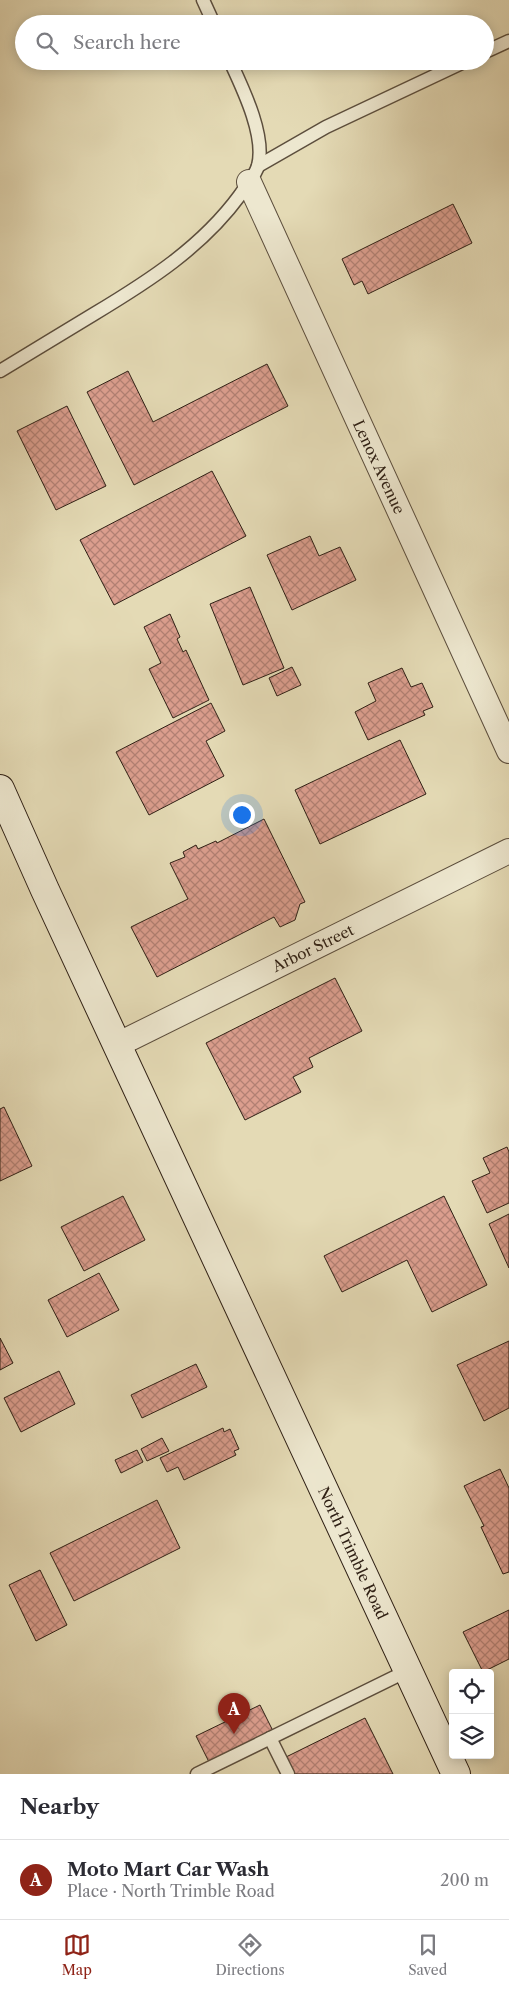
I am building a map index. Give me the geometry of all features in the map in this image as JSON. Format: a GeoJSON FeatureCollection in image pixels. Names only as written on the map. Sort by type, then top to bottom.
{"type":"FeatureCollection","features":[{"type":"Feature","properties":{"kind":"main road","name":"North Trimble Road"},"geometry":{"type":"LineString","coordinates":[[0,789],[456,1774]]}},
{"type":"Feature","properties":{"kind":"street","name":"Lenox Avenue"},"geometry":{"type":"LineString","coordinates":[[253,174],[509,751]]}},
{"type":"Feature","properties":{"kind":"street","name":"Arbor Street"},"geometry":{"type":"LineString","coordinates":[[117,1045],[509,850]]}},
{"type":"Feature","properties":{"kind":"lane"},"geometry":{"type":"LineString","coordinates":[[203,0],[210,15]]}},
{"type":"Feature","properties":{"kind":"lane"},"geometry":{"type":"LineString","coordinates":[[494,48],[509,41]]}},
{"type":"Feature","properties":{"kind":"lane"},"geometry":{"type":"LineString","coordinates":[[234,70],[253,118],[259,141],[253,174]]}},
{"type":"Feature","properties":{"kind":"lane"},"geometry":{"type":"LineString","coordinates":[[0,371],[142,285],[173,263],[204,237],[226,213],[253,174],[326,128],[447,70]]}},
{"type":"Feature","properties":{"kind":"lane"},"geometry":{"type":"LineString","coordinates":[[197,1774],[407,1671]]}},
{"type":"Feature","properties":{"kind":"lane"},"geometry":{"type":"LineString","coordinates":[[270,1738],[288,1774]]}},
{"type":"Feature","properties":{"kind":"building"},"geometry":{"type":"Polygon","coordinates":[[[453,204],[472,243],[368,294],[362,281],[354,285],[342,259],[453,204]]]}},
{"type":"Feature","properties":{"kind":"building"},"geometry":{"type":"Polygon","coordinates":[[[267,364],[288,406],[134,485],[87,392],[128,371],[153,422],[267,364]]]}},
{"type":"Feature","properties":{"kind":"building"},"geometry":{"type":"Polygon","coordinates":[[[67,406],[106,486],[56,510],[17,431],[67,406]]]}},
{"type":"Feature","properties":{"kind":"building"},"geometry":{"type":"Polygon","coordinates":[[[212,471],[246,536],[114,605],[80,540],[212,471]]]}},
{"type":"Feature","properties":{"kind":"building"},"geometry":{"type":"Polygon","coordinates":[[[310,536],[319,556],[340,547],[356,580],[292,610],[267,555],[310,536]]]}},
{"type":"Feature","properties":{"kind":"building"},"geometry":{"type":"Polygon","coordinates":[[[250,587],[284,668],[243,685],[210,604],[250,587]]]}},
{"type":"Feature","properties":{"kind":"building"},"geometry":{"type":"Polygon","coordinates":[[[170,614],[180,637],[177,639],[183,652],[186,650],[209,700],[173,718],[149,669],[161,663],[144,627],[170,614]]]}},
{"type":"Feature","properties":{"kind":"building"},"geometry":{"type":"Polygon","coordinates":[[[292,667],[301,685],[277,696],[269,678],[292,667]]]}},
{"type":"Feature","properties":{"kind":"building"},"geometry":{"type":"Polygon","coordinates":[[[402,668],[411,687],[422,683],[433,707],[423,711],[425,715],[368,740],[355,712],[376,701],[368,683],[402,668]]]}},
{"type":"Feature","properties":{"kind":"building"},"geometry":{"type":"Polygon","coordinates":[[[211,703],[225,731],[206,741],[224,776],[149,815],[116,752],[211,703]]]}},
{"type":"Feature","properties":{"kind":"building"},"geometry":{"type":"Polygon","coordinates":[[[400,740],[426,794],[320,844],[295,790],[400,740]]]}},
{"type":"Feature","properties":{"kind":"building"},"geometry":{"type":"Polygon","coordinates":[[[264,819],[305,902],[300,904],[295,920],[280,927],[274,917],[157,977],[131,927],[188,899],[170,863],[185,857],[183,852],[196,845],[198,849],[216,841],[217,843],[264,819]]]}},
{"type":"Feature","properties":{"kind":"building"},"geometry":{"type":"Polygon","coordinates":[[[335,978],[362,1031],[309,1058],[313,1067],[293,1077],[301,1092],[245,1120],[206,1043],[335,978]]]}},
{"type":"Feature","properties":{"kind":"building"},"geometry":{"type":"Polygon","coordinates":[[[4,1107],[32,1166],[0,1181],[0,1109],[4,1107]]]}},
{"type":"Feature","properties":{"kind":"building"},"geometry":{"type":"Polygon","coordinates":[[[507,1147],[509,1152],[509,1203],[487,1213],[472,1181],[490,1173],[483,1158],[507,1147]]]}},
{"type":"Feature","properties":{"kind":"building"},"geometry":{"type":"Polygon","coordinates":[[[123,1196],[145,1240],[84,1271],[61,1227],[123,1196]]]}},
{"type":"Feature","properties":{"kind":"building"},"geometry":{"type":"Polygon","coordinates":[[[444,1196],[487,1285],[432,1312],[407,1260],[342,1292],[324,1256],[444,1196]]]}},
{"type":"Feature","properties":{"kind":"building"},"geometry":{"type":"Polygon","coordinates":[[[509,1214],[509,1268],[489,1224],[509,1214]]]}},
{"type":"Feature","properties":{"kind":"building"},"geometry":{"type":"Polygon","coordinates":[[[99,1273],[119,1310],[67,1337],[48,1300],[99,1273]]]}},
{"type":"Feature","properties":{"kind":"building"},"geometry":{"type":"Polygon","coordinates":[[[0,1338],[13,1363],[0,1370],[0,1338]]]}},
{"type":"Feature","properties":{"kind":"building"},"geometry":{"type":"Polygon","coordinates":[[[509,1341],[509,1408],[484,1421],[457,1365],[509,1341]]]}},
{"type":"Feature","properties":{"kind":"building"},"geometry":{"type":"Polygon","coordinates":[[[196,1364],[207,1387],[142,1418],[131,1395],[196,1364]]]}},
{"type":"Feature","properties":{"kind":"building"},"geometry":{"type":"Polygon","coordinates":[[[59,1371],[75,1404],[21,1432],[4,1398],[59,1371]]]}},
{"type":"Feature","properties":{"kind":"building"},"geometry":{"type":"Polygon","coordinates":[[[223,1428],[224,1432],[230,1429],[239,1449],[234,1451],[236,1455],[184,1480],[178,1467],[167,1472],[160,1458],[223,1428]]]}},
{"type":"Feature","properties":{"kind":"building"},"geometry":{"type":"Polygon","coordinates":[[[162,1438],[169,1451],[147,1461],[141,1449],[162,1438]]]}},
{"type":"Feature","properties":{"kind":"building"},"geometry":{"type":"Polygon","coordinates":[[[137,1450],[143,1462],[121,1473],[115,1460],[137,1450]]]}},
{"type":"Feature","properties":{"kind":"building"},"geometry":{"type":"Polygon","coordinates":[[[500,1469],[509,1488],[509,1572],[503,1574],[481,1527],[484,1526],[464,1486],[500,1469]]]}},
{"type":"Feature","properties":{"kind":"building"},"geometry":{"type":"Polygon","coordinates":[[[157,1500],[180,1548],[74,1601],[50,1553],[157,1500]]]}},
{"type":"Feature","properties":{"kind":"building"},"geometry":{"type":"Polygon","coordinates":[[[40,1570],[67,1625],[36,1641],[9,1585],[40,1570]]]}},
{"type":"Feature","properties":{"kind":"building"},"geometry":{"type":"Polygon","coordinates":[[[509,1610],[509,1659],[489,1669],[482,1669],[463,1632],[509,1610]]]}},
{"type":"Feature","properties":{"kind":"building"},"geometry":{"type":"Polygon","coordinates":[[[260,1705],[273,1731],[209,1762],[196,1736],[260,1705]]]}},
{"type":"Feature","properties":{"kind":"building"},"geometry":{"type":"Polygon","coordinates":[[[365,1718],[393,1774],[292,1774],[284,1758],[365,1718]]]}},
{"type":"Feature","properties":{"kind":"place","name":"Moto Mart Car Wash"},"geometry":{"type":"Point","coordinates":[234,1734]}}]}
